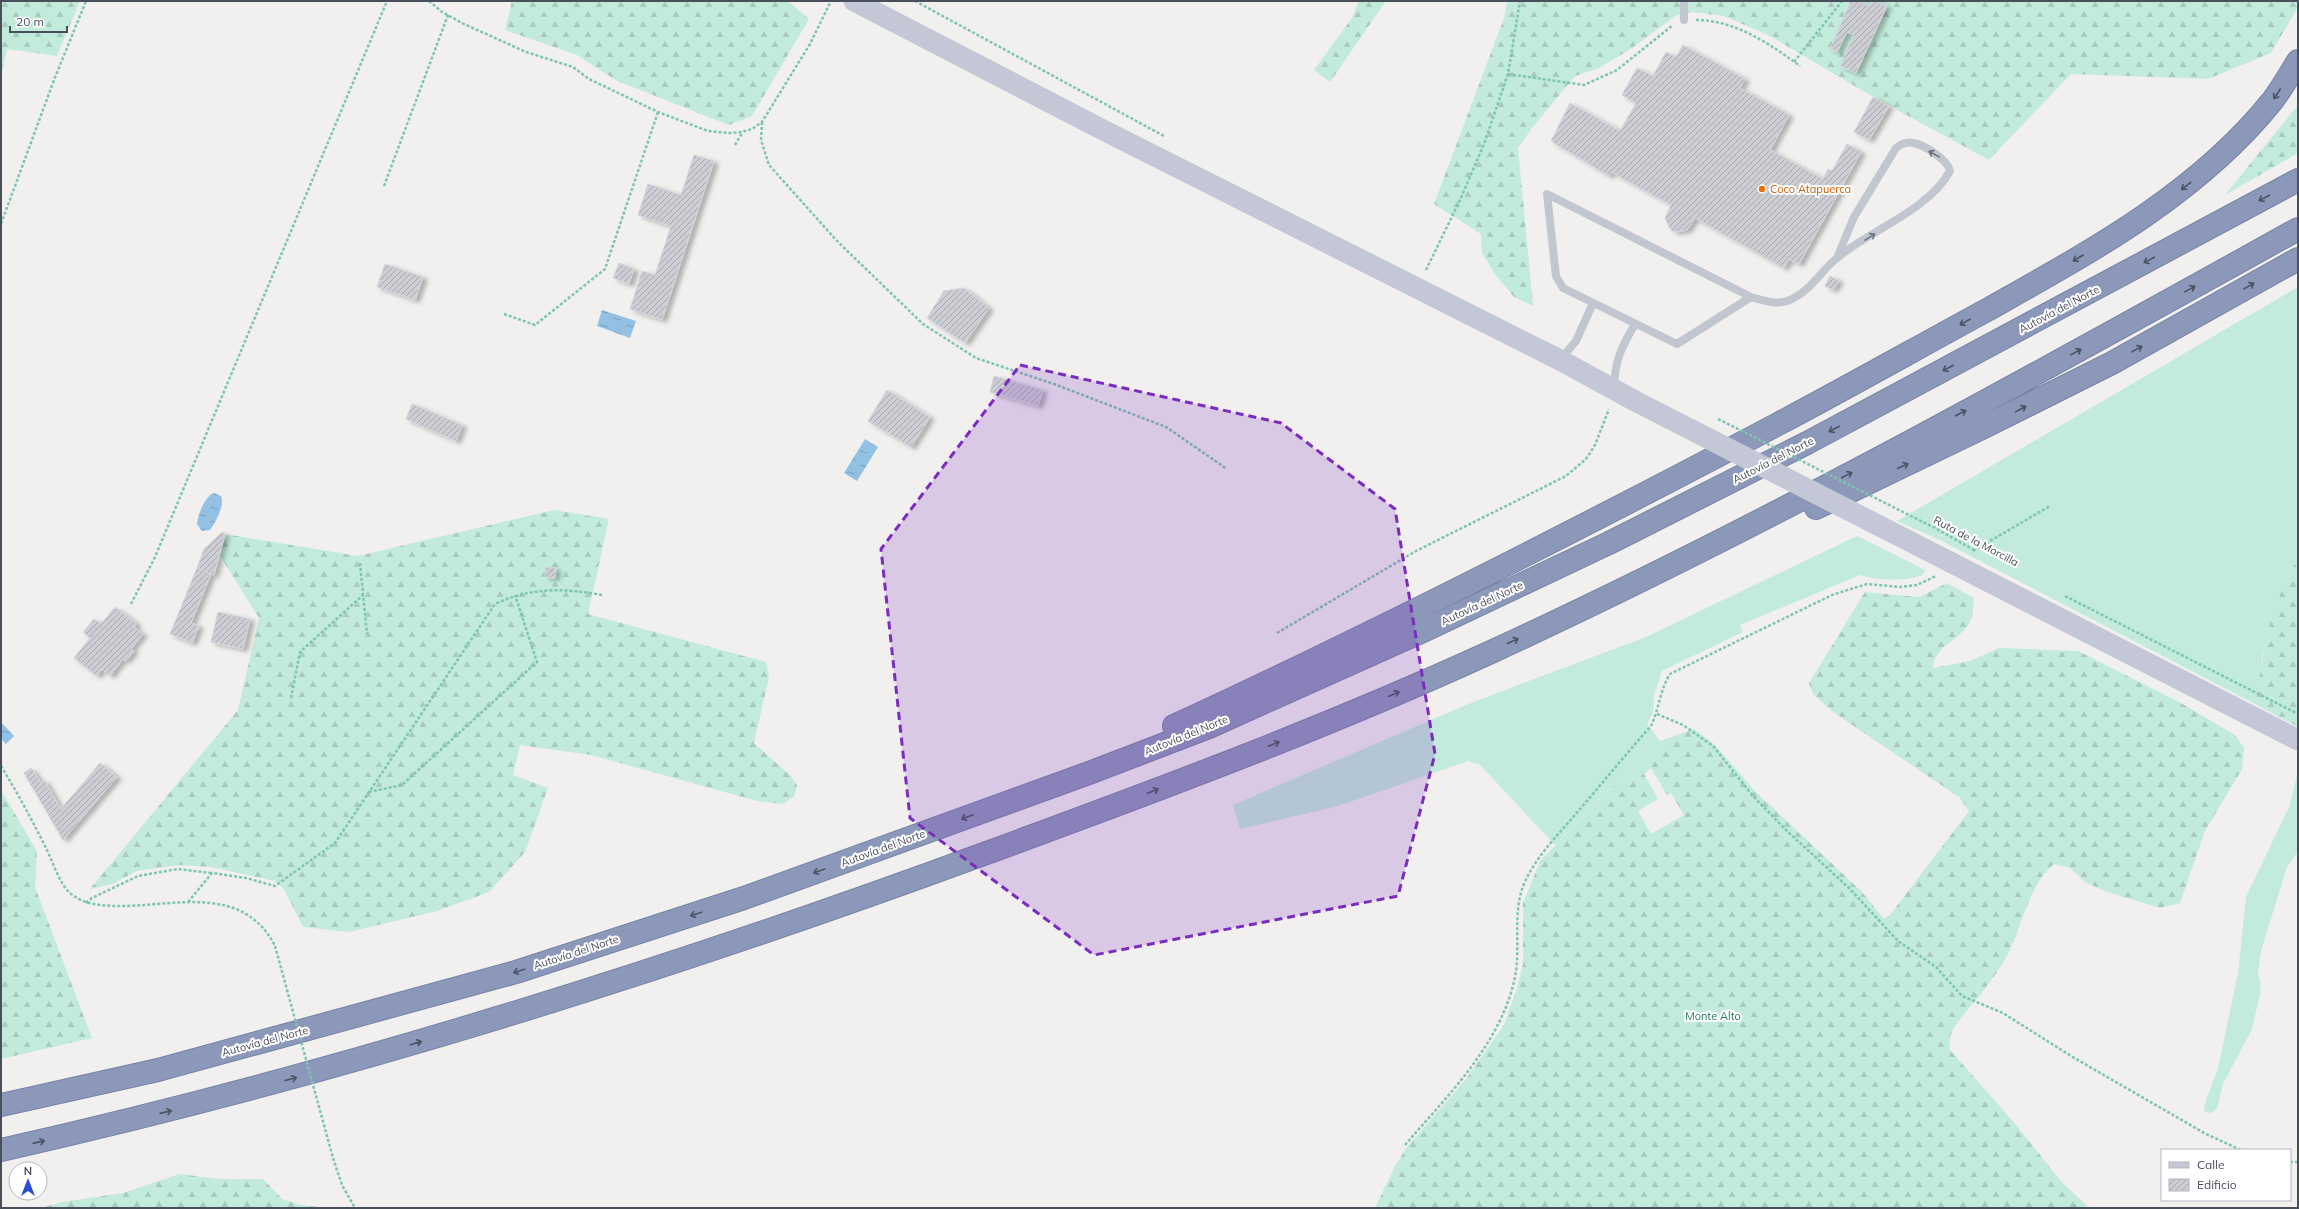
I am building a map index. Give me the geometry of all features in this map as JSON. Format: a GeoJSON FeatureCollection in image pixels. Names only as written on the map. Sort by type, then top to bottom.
{"type":"FeatureCollection","features":[{"type":"Feature","properties":{"kind":"highway"},"geometry":{"type":"LineString","coordinates":[[1004,804],[1212,708],[1423,607],[1859,381],[2084,255],[2131,226],[2187,185],[2221,156],[2274,99],[2298,61]]}},
{"type":"Feature","properties":{"kind":"highway","name":"Autovía del Norte"},"geometry":{"type":"LineString","coordinates":[[1,1105],[158,1070],[516,972],[744,898],[1004,804],[1209,727],[1425,630],[1610,543],[1807,443],[2298,180]]}},
{"type":"Feature","properties":{"kind":"highway"},"geometry":{"type":"LineString","coordinates":[[1,1150],[173,1110],[409,1045],[660,968],[814,916],[1117,805],[1342,717],[1488,654],[1776,513],[2078,351],[2298,229]]}},
{"type":"Feature","properties":{"kind":"highway"},"geometry":{"type":"LineString","coordinates":[[1776,513],[1809,511],[1986,426],[2112,363],[2298,259]]}},
{"type":"Feature","properties":{"kind":"main road"},"geometry":{"type":"LineString","coordinates":[[854,1],[1560,360],[1635,402],[2298,740]]}},
{"type":"Feature","properties":{"kind":"lane"},"geometry":{"type":"LineString","coordinates":[[1684,1],[1684,20]]}},
{"type":"Feature","properties":{"kind":"lane"},"geometry":{"type":"LineString","coordinates":[[1751,297],[1677,344],[1634,324],[1563,288],[1556,276],[1547,194],[1751,297],[1776,304],[1792,299],[1808,288],[1837,258],[1899,220],[1944,183],[1950,171],[1949,165],[1941,158],[1914,143],[1904,143],[1896,148],[1854,217],[1837,258]]}},
{"type":"Feature","properties":{"kind":"lane"},"geometry":{"type":"LineString","coordinates":[[1560,360],[1576,341],[1593,303]]}},
{"type":"Feature","properties":{"kind":"lane"},"geometry":{"type":"LineString","coordinates":[[1614,391],[1615,370],[1619,351],[1634,324]]}},
{"type":"Feature","properties":{"kind":"path"},"geometry":{"type":"LineString","coordinates":[[1,224],[54,80],[86,1]]}},
{"type":"Feature","properties":{"kind":"path"},"geometry":{"type":"LineString","coordinates":[[131,604],[155,557],[387,1]]}},
{"type":"Feature","properties":{"kind":"path"},"geometry":{"type":"LineString","coordinates":[[429,1],[448,15],[526,52],[573,67],[589,79],[658,112],[708,130],[729,133],[742,132],[752,129],[762,122],[810,44],[831,1]]}},
{"type":"Feature","properties":{"kind":"path"},"geometry":{"type":"LineString","coordinates":[[1416,288],[1460,200],[1484,144],[1508,74],[1520,1]]}},
{"type":"Feature","properties":{"kind":"path"},"geometry":{"type":"LineString","coordinates":[[1794,62],[1842,1]]}},
{"type":"Feature","properties":{"kind":"path"},"geometry":{"type":"LineString","coordinates":[[384,186],[448,15]]}},
{"type":"Feature","properties":{"kind":"path"},"geometry":{"type":"LineString","coordinates":[[1508,74],[1584,85],[1617,70],[1679,20],[1709,20],[1736,28],[1764,41],[1800,66]]}},
{"type":"Feature","properties":{"kind":"path"},"geometry":{"type":"LineString","coordinates":[[504,314],[535,325],[605,269],[658,112]]}},
{"type":"Feature","properties":{"kind":"path"},"geometry":{"type":"LineString","coordinates":[[762,122],[762,140],[769,165],[837,240],[922,324],[976,358],[1054,384],[1166,427],[1227,469]]}},
{"type":"Feature","properties":{"kind":"path"},"geometry":{"type":"LineString","coordinates":[[735,145],[742,132]]}},
{"type":"Feature","properties":{"kind":"path"},"geometry":{"type":"LineString","coordinates":[[1277,633],[1416,551],[1566,476],[1586,460],[1595,445],[1614,391]]}},
{"type":"Feature","properties":{"kind":"path","name":"Ruta de la Morcilla"},"geometry":{"type":"LineString","coordinates":[[1715,418],[1928,524],[1981,554]]}},
{"type":"Feature","properties":{"kind":"path"},"geometry":{"type":"LineString","coordinates":[[1405,1145],[1463,1077],[1500,1023],[1512,991],[1518,963],[1519,902],[1523,885],[1531,869],[1549,844],[1651,726],[1656,714],[1662,686],[1670,674],[1832,595],[1867,584],[1900,587],[1917,585],[1931,580],[1952,563],[2050,506]]}},
{"type":"Feature","properties":{"kind":"path"},"geometry":{"type":"LineString","coordinates":[[360,563],[367,634]]}},
{"type":"Feature","properties":{"kind":"path"},"geometry":{"type":"LineString","coordinates":[[86,903],[92,898],[138,876],[178,869],[246,878],[275,886],[335,843],[495,604],[515,595],[571,590],[602,595]]}},
{"type":"Feature","properties":{"kind":"path"},"geometry":{"type":"LineString","coordinates":[[2059,593],[2298,714]]}},
{"type":"Feature","properties":{"kind":"path"},"geometry":{"type":"LineString","coordinates":[[291,698],[300,652],[363,595]]}},
{"type":"Feature","properties":{"kind":"path"},"geometry":{"type":"LineString","coordinates":[[368,792],[402,785],[537,662],[515,595]]}},
{"type":"Feature","properties":{"kind":"path"},"geometry":{"type":"LineString","coordinates":[[1656,714],[1683,725],[1713,746],[1753,796],[1787,831],[1850,889],[1898,941],[1936,966],[1962,996],[2003,1013],[2071,1056],[2199,1130],[2239,1149]]}},
{"type":"Feature","properties":{"kind":"path"},"geometry":{"type":"LineString","coordinates":[[1,766],[28,812],[69,892],[86,903],[130,907],[188,902],[214,902],[247,914],[260,926],[275,946],[333,1158],[342,1184],[355,1208]]}},
{"type":"Feature","properties":{"kind":"path"},"geometry":{"type":"LineString","coordinates":[[188,902],[212,873]]}},
{"type":"Feature","properties":{"kind":"path"},"geometry":{"type":"LineString","coordinates":[[2074,1208],[2076,1204]]}},
{"type":"Feature","properties":{"kind":"highlighted area"},"geometry":{"type":"Polygon","coordinates":[[[1020,365],[1281,423],[1395,509],[1435,754],[1398,896],[1094,955],[910,818],[881,549],[1020,365]]]}},
{"type":"Feature","properties":{"kind":"green space"},"geometry":{"type":"Polygon","coordinates":[[[1,1],[80,1],[57,56],[7,49],[1,76],[1,1]]]}},
{"type":"Feature","properties":{"kind":"green space"},"geometry":{"type":"Polygon","coordinates":[[[512,1],[788,1],[809,19],[752,116],[729,125],[617,81],[577,55],[505,30],[512,1]]]}},
{"type":"Feature","properties":{"kind":"green space"},"geometry":{"type":"Polygon","coordinates":[[[1359,1],[1386,1],[1330,82],[1314,70],[1352,18],[1359,1]]]}},
{"type":"Feature","properties":{"kind":"green space"},"geometry":{"type":"Polygon","coordinates":[[[1507,1],[2298,1],[2298,7],[2271,53],[2208,79],[2071,74],[1989,160],[1870,95],[1770,36],[1724,16],[1692,12],[1677,15],[1629,50],[1599,68],[1575,76],[1532,128],[1518,148],[1533,306],[1514,297],[1495,274],[1482,253],[1481,234],[1434,204],[1504,18],[1507,1]]]}},
{"type":"Feature","properties":{"kind":"green space"},"geometry":{"type":"Polygon","coordinates":[[[2298,105],[2298,153],[2225,195],[2298,105]]]}},
{"type":"Feature","properties":{"kind":"green space"},"geometry":{"type":"Polygon","coordinates":[[[2298,287],[2298,557],[2272,618],[2262,657],[2261,678],[2253,703],[1940,540],[1897,521],[2298,287]]]}},
{"type":"Feature","properties":{"kind":"green space"},"geometry":{"type":"Polygon","coordinates":[[[554,510],[609,519],[588,614],[766,662],[769,677],[754,743],[791,776],[797,785],[794,797],[782,804],[757,801],[591,755],[520,745],[513,775],[548,788],[525,852],[489,892],[437,911],[349,932],[303,927],[284,889],[275,881],[211,867],[180,865],[137,871],[112,884],[90,889],[238,710],[259,618],[219,554],[225,534],[358,556],[554,510]]]}},
{"type":"Feature","properties":{"kind":"green space"},"geometry":{"type":"Polygon","coordinates":[[[1857,536],[1925,570],[1921,576],[1906,579],[1883,579],[1860,575],[1740,625],[1743,632],[1662,671],[1654,695],[1653,712],[1647,724],[1660,741],[1651,768],[1644,774],[1613,786],[1555,845],[1480,765],[1468,761],[1338,806],[1240,829],[1233,805],[1473,702],[1646,637],[1857,536]]]}},
{"type":"Feature","properties":{"kind":"green space"},"geometry":{"type":"Polygon","coordinates":[[[2298,557],[2298,727],[2253,703],[2271,619],[2280,595],[2298,557]]]}},
{"type":"Feature","properties":{"kind":"green space","name":"Monte Alto"},"geometry":{"type":"Polygon","coordinates":[[[1947,583],[1974,598],[1972,614],[1970,622],[1966,628],[1941,650],[1933,668],[1970,661],[1999,648],[2078,651],[2181,703],[2235,735],[2244,748],[2242,769],[2205,831],[2180,903],[2160,908],[2107,892],[2085,882],[2070,868],[2054,864],[2038,883],[2002,965],[1954,1027],[1950,1037],[1950,1050],[2018,1127],[2060,1180],[2089,1208],[1375,1208],[1395,1166],[1407,1147],[1466,1079],[1504,1025],[1517,988],[1523,964],[1523,903],[1540,861],[1613,786],[1644,774],[1658,799],[1638,811],[1651,834],[1684,815],[1671,793],[1667,795],[1651,768],[1660,741],[1694,729],[1714,744],[1755,791],[1862,892],[1884,919],[1890,915],[1969,811],[1959,797],[1833,712],[1813,694],[1809,683],[1865,592],[1919,597],[1947,583]]]}},
{"type":"Feature","properties":{"kind":"green space"},"geometry":{"type":"Polygon","coordinates":[[[2298,772],[2298,851],[2287,867],[2261,951],[2258,971],[2261,990],[2252,1029],[2223,1084],[2217,1109],[2211,1113],[2205,1112],[2204,1106],[2218,1068],[2238,973],[2246,897],[2289,807],[2298,772]]]}},
{"type":"Feature","properties":{"kind":"green space"},"geometry":{"type":"Polygon","coordinates":[[[1,790],[37,851],[35,887],[92,1038],[1,1059],[1,790]]]}},
{"type":"Feature","properties":{"kind":"green space"},"geometry":{"type":"Polygon","coordinates":[[[180,1174],[219,1179],[263,1179],[282,1199],[301,1205],[328,1208],[41,1208],[62,1202],[123,1193],[180,1174]]]}},
{"type":"Feature","properties":{"kind":"water"},"geometry":{"type":"Polygon","coordinates":[[[602,310],[636,321],[630,338],[597,326],[602,310]]]}},
{"type":"Feature","properties":{"kind":"water"},"geometry":{"type":"Polygon","coordinates":[[[865,439],[878,447],[857,481],[844,473],[865,439]]]}},
{"type":"Feature","properties":{"kind":"water"},"geometry":{"type":"Polygon","coordinates":[[[214,493],[221,496],[221,509],[210,530],[202,531],[197,524],[199,515],[205,501],[214,493]]]}},
{"type":"Feature","properties":{"kind":"water"},"geometry":{"type":"Polygon","coordinates":[[[1,722],[14,736],[6,744],[1,739],[1,722]]]}},
{"type":"Feature","properties":{"kind":"building"},"geometry":{"type":"Polygon","coordinates":[[[1851,1],[1860,1],[1871,6],[1873,1],[1875,1],[1887,6],[1856,73],[1840,66],[1854,35],[1847,32],[1837,52],[1830,49],[1851,1]]]}},
{"type":"Feature","properties":{"kind":"building"},"geometry":{"type":"Polygon","coordinates":[[[1683,45],[1745,79],[1740,88],[1789,115],[1770,150],[1823,179],[1828,169],[1832,171],[1847,144],[1861,152],[1799,264],[1789,259],[1784,268],[1695,218],[1687,230],[1675,232],[1670,229],[1665,218],[1671,205],[1611,172],[1609,176],[1551,141],[1570,103],[1620,131],[1636,103],[1622,95],[1637,68],[1653,76],[1666,52],[1676,57],[1683,45]]]}},
{"type":"Feature","properties":{"kind":"building"},"geometry":{"type":"Polygon","coordinates":[[[1873,97],[1889,106],[1869,140],[1854,132],[1873,97]]]}},
{"type":"Feature","properties":{"kind":"building"},"geometry":{"type":"Polygon","coordinates":[[[694,155],[714,161],[662,320],[630,309],[642,271],[655,275],[671,226],[638,215],[648,184],[681,195],[694,155]]]}},
{"type":"Feature","properties":{"kind":"building"},"geometry":{"type":"Polygon","coordinates":[[[619,263],[634,269],[629,284],[613,278],[619,263]]]}},
{"type":"Feature","properties":{"kind":"building"},"geometry":{"type":"Polygon","coordinates":[[[385,264],[423,277],[415,300],[377,287],[385,264]]]}},
{"type":"Feature","properties":{"kind":"building"},"geometry":{"type":"Polygon","coordinates":[[[1830,276],[1839,281],[1833,290],[1825,286],[1830,276]]]}},
{"type":"Feature","properties":{"kind":"building"},"geometry":{"type":"Polygon","coordinates":[[[964,288],[989,308],[965,343],[927,318],[944,291],[964,288]]]}},
{"type":"Feature","properties":{"kind":"building"},"geometry":{"type":"Polygon","coordinates":[[[994,376],[1043,390],[1038,406],[990,392],[994,376]]]}},
{"type":"Feature","properties":{"kind":"building"},"geometry":{"type":"Polygon","coordinates":[[[887,390],[930,417],[911,447],[868,421],[887,390]]]}},
{"type":"Feature","properties":{"kind":"building"},"geometry":{"type":"Polygon","coordinates":[[[412,404],[462,425],[456,441],[406,419],[412,404]]]}},
{"type":"Feature","properties":{"kind":"building"},"geometry":{"type":"Polygon","coordinates":[[[222,532],[225,534],[214,575],[197,568],[204,549],[222,532]]]}},
{"type":"Feature","properties":{"kind":"building"},"geometry":{"type":"Polygon","coordinates":[[[546,567],[556,568],[555,578],[545,577],[546,567]]]}},
{"type":"Feature","properties":{"kind":"building"},"geometry":{"type":"Polygon","coordinates":[[[197,568],[211,574],[191,623],[199,626],[192,643],[170,634],[197,568]]]}},
{"type":"Feature","properties":{"kind":"building"},"geometry":{"type":"Polygon","coordinates":[[[115,607],[137,624],[134,627],[143,634],[131,649],[134,651],[126,661],[123,659],[110,676],[102,669],[97,676],[74,658],[90,638],[83,632],[94,619],[101,624],[115,607]]]}},
{"type":"Feature","properties":{"kind":"building"},"geometry":{"type":"Polygon","coordinates":[[[218,612],[250,619],[243,649],[211,642],[218,612]]]}},
{"type":"Feature","properties":{"kind":"building"},"geometry":{"type":"Polygon","coordinates":[[[100,763],[117,777],[63,840],[24,773],[31,768],[41,783],[44,780],[61,809],[100,763]]]}},
{"type":"Feature","properties":{"kind":"place","name":"Coco Atapuerca"},"geometry":{"type":"Point","coordinates":[1762,189]}}]}
